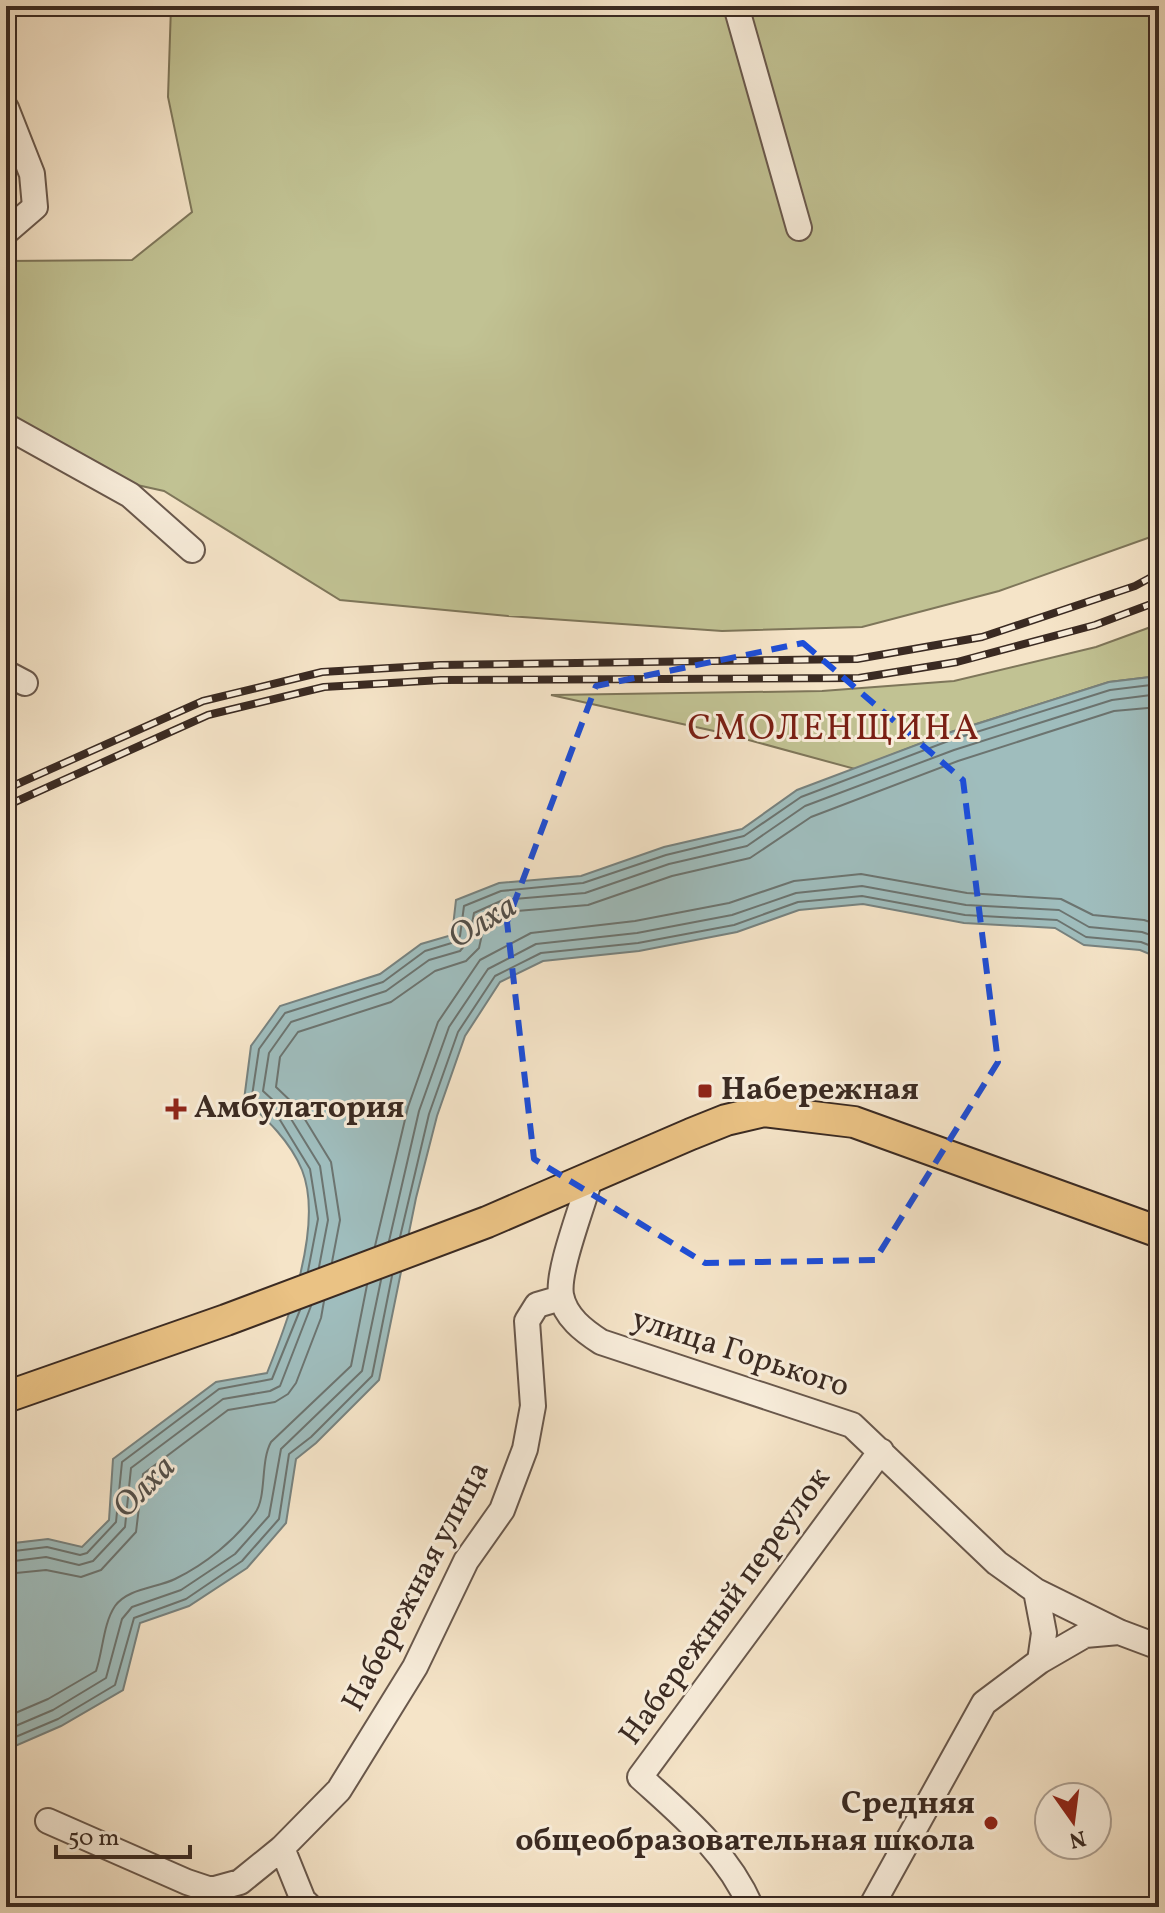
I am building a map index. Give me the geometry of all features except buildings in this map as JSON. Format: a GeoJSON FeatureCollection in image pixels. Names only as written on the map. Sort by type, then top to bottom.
{"type":"FeatureCollection","features":[{"type":"Feature","properties":{"kind":"main road"},"geometry":{"type":"LineString","coordinates":[[6,1397],[226,1320],[487,1222],[726,1120],[764,1111],[854,1122],[1159,1232]]}},
{"type":"Feature","properties":{"kind":"street"},"geometry":{"type":"LineString","coordinates":[[736,6],[799,228]]}},
{"type":"Feature","properties":{"kind":"street"},"geometry":{"type":"LineString","coordinates":[[6,108],[32,174],[35,207],[6,232]]}},
{"type":"Feature","properties":{"kind":"street"},"geometry":{"type":"LineString","coordinates":[[6,426],[130,495],[192,550]]}},
{"type":"Feature","properties":{"kind":"street"},"geometry":{"type":"LineString","coordinates":[[561,1298],[561,1280],[590,1178]]}},
{"type":"Feature","properties":{"kind":"street","name":"улица Горького"},"geometry":{"type":"LineString","coordinates":[[561,1298],[579,1328],[601,1342],[852,1425],[997,1563],[1036,1591],[1119,1632],[1159,1647]]}},
{"type":"Feature","properties":{"kind":"street","name":"Набережная улица"},"geometry":{"type":"LineString","coordinates":[[48,1821],[211,1890],[240,1882],[282,1848],[339,1790],[415,1667],[466,1561],[502,1510],[525,1449],[533,1406],[527,1321],[537,1305],[561,1298]]}},
{"type":"Feature","properties":{"kind":"street","name":"Набережный переулок"},"geometry":{"type":"LineString","coordinates":[[751,1907],[729,1867],[699,1830],[640,1777],[881,1451]]}},
{"type":"Feature","properties":{"kind":"street"},"geometry":{"type":"LineString","coordinates":[[1036,1591],[1044,1633],[1040,1661]]}},
{"type":"Feature","properties":{"kind":"street"},"geometry":{"type":"LineString","coordinates":[[871,1907],[984,1703],[1040,1661],[1085,1635],[1119,1632]]}},
{"type":"Feature","properties":{"kind":"street"},"geometry":{"type":"LineString","coordinates":[[282,1848],[303,1900],[310,1907]]}},
{"type":"Feature","properties":{"kind":"highlighted area"},"geometry":{"type":"Polygon","coordinates":[[[803,643],[963,780],[998,1062],[875,1260],[705,1263],[534,1159],[507,922],[596,686],[803,643]]]}},
{"type":"Feature","properties":{"kind":"green space"},"geometry":{"type":"Polygon","coordinates":[[[171,6],[1159,6],[1159,534],[999,591],[862,627],[722,631],[340,600],[164,491],[74,471],[6,423],[6,261],[132,260],[192,212],[168,97],[171,6]]]}},
{"type":"Feature","properties":{"kind":"green space"},"geometry":{"type":"Polygon","coordinates":[[[1159,624],[1159,676],[1109,682],[948,733],[855,769],[723,733],[551,695],[822,691],[954,681],[1096,647],[1159,624]]]}},
{"type":"Feature","properties":{"kind":"water","name":"Олха"},"geometry":{"type":"Polygon","coordinates":[[[1159,676],[1159,958],[1140,950],[1084,945],[1055,928],[964,923],[863,904],[799,910],[737,932],[639,951],[543,961],[500,982],[465,1036],[437,1116],[416,1198],[379,1380],[296,1459],[286,1523],[247,1568],[189,1606],[140,1623],[123,1690],[61,1726],[6,1750],[6,1544],[48,1539],[82,1547],[109,1520],[113,1459],[216,1382],[267,1373],[275,1352],[301,1273],[309,1218],[308,1192],[302,1170],[291,1150],[269,1123],[244,1100],[251,1046],[280,1006],[380,974],[421,944],[452,935],[456,900],[499,883],[581,876],[664,847],[742,829],[797,790],[948,733],[1109,682],[1159,676]]]}},
{"type":"Feature","properties":{"kind":"railway"},"geometry":{"type":"LineString","coordinates":[[6,789],[203,701],[322,672],[440,665],[857,659],[982,637],[1135,586],[1159,573]]}},
{"type":"Feature","properties":{"kind":"railway"},"geometry":{"type":"LineString","coordinates":[[6,806],[208,715],[324,687],[441,680],[859,678],[957,662],[1095,625],[1159,601]]}},
{"type":"Feature","properties":{"kind":"place","name":"Набережная"},"geometry":{"type":"Point","coordinates":[705,1091]}},
{"type":"Feature","properties":{"kind":"place","name":"Амбулатория"},"geometry":{"type":"Point","coordinates":[176,1109]}},
{"type":"Feature","properties":{"kind":"place","name":"Средняя общеобразовательная школа"},"geometry":{"type":"Point","coordinates":[991,1823]}},
{"type":"Feature","properties":{"kind":"district","name":"СМОЛЕНЩИНА"},"geometry":{"type":"Point","coordinates":[834,730]}}]}
